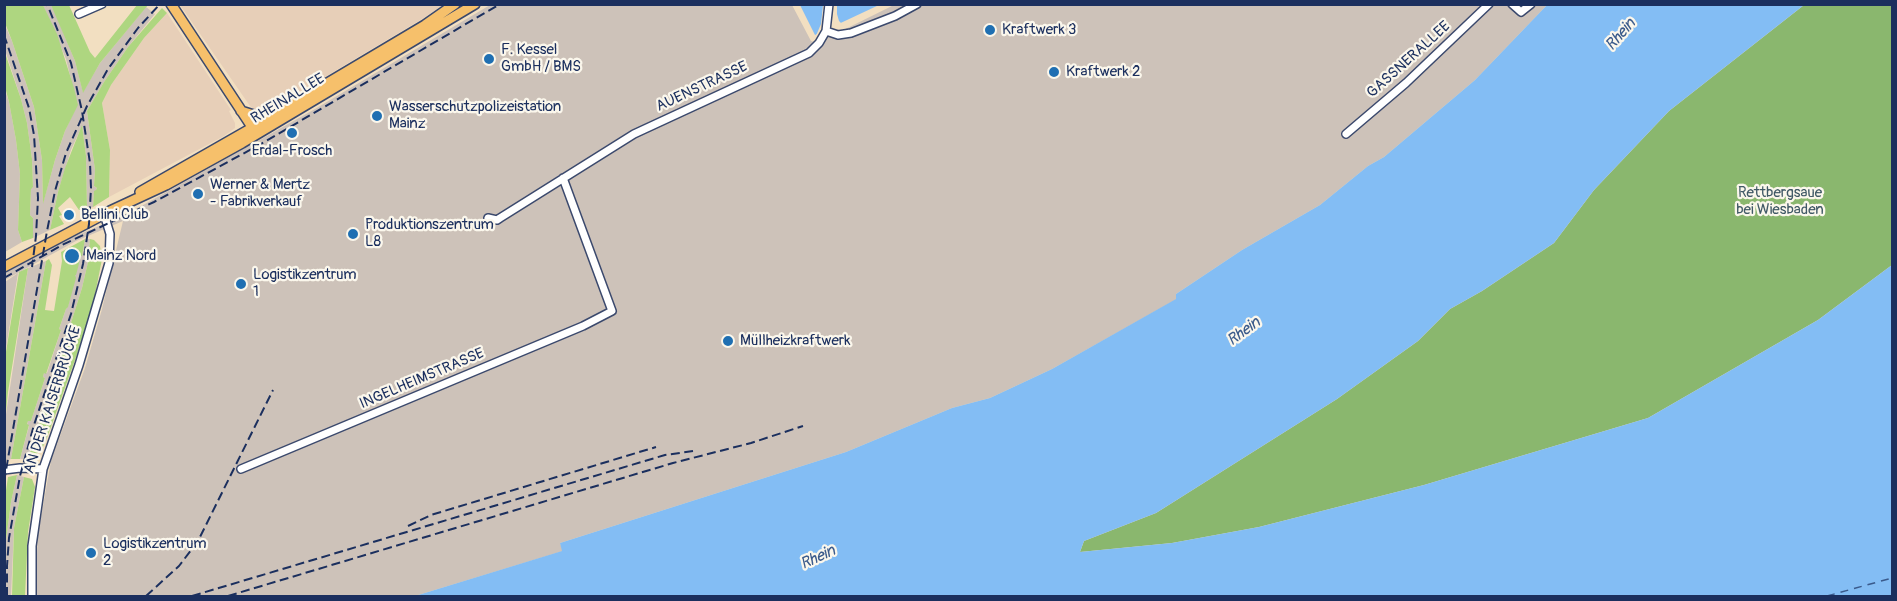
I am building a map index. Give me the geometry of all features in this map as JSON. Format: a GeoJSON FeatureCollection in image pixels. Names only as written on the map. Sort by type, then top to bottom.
{"type":"FeatureCollection","features":[{"type":"Feature","properties":{"kind":"main road"},"geometry":{"type":"LineString","coordinates":[[171,4],[255,131]]}},
{"type":"Feature","properties":{"kind":"main road","name":"RHEINALLEE"},"geometry":{"type":"LineString","coordinates":[[255,131],[270,117],[455,4]]}},
{"type":"Feature","properties":{"kind":"main road","name":"RHEINALLEE"},"geometry":{"type":"LineString","coordinates":[[4,267],[107,213],[159,189],[476,4]]}},
{"type":"Feature","properties":{"kind":"main road"},"geometry":{"type":"LineString","coordinates":[[241,111],[256,116],[270,117]]}},
{"type":"Feature","properties":{"kind":"street"},"geometry":{"type":"LineString","coordinates":[[79,14],[102,4]]}},
{"type":"Feature","properties":{"kind":"street"},"geometry":{"type":"LineString","coordinates":[[829,4],[826,31],[844,34],[895,16],[917,4]]}},
{"type":"Feature","properties":{"kind":"street","name":"GASSNERALLEE"},"geometry":{"type":"LineString","coordinates":[[1346,134],[1406,83],[1489,4]]}},
{"type":"Feature","properties":{"kind":"street"},"geometry":{"type":"LineString","coordinates":[[1512,4],[1521,12],[1531,4]]}},
{"type":"Feature","properties":{"kind":"street","name":"AUENSTRASSE"},"geometry":{"type":"LineString","coordinates":[[488,218],[497,220],[634,134],[804,55],[819,44],[826,31]]}},
{"type":"Feature","properties":{"kind":"street","name":"INGELHEIMSTRASSE"},"geometry":{"type":"LineString","coordinates":[[241,469],[583,326],[612,311],[563,178]]}},
{"type":"Feature","properties":{"kind":"street","name":"AN DER KAISERBRÜCKE"},"geometry":{"type":"LineString","coordinates":[[32,597],[32,546],[42,469],[82,356],[109,263],[110,234],[107,213]]}},
{"type":"Feature","properties":{"kind":"street"},"geometry":{"type":"LineString","coordinates":[[4,470],[42,469]]}},
{"type":"Feature","properties":{"kind":"shaded area"},"geometry":{"type":"Polygon","coordinates":[[[896,4],[1547,5],[1475,80],[1384,157],[1368,166],[1320,205],[1242,250],[1176,294],[1177,299],[1052,369],[990,398],[952,408],[846,452],[560,543],[563,551],[415,596],[37,596],[38,534],[51,461],[85,368],[123,221],[76,241],[5,280],[5,273],[61,242],[123,216],[154,199],[315,109],[490,5],[792,5],[811,41],[817,43],[896,4]]]}},
{"type":"Feature","properties":{"kind":"shaded area"},"geometry":{"type":"Polygon","coordinates":[[[43,5],[51,5],[56,15],[75,61],[83,92],[100,63],[146,7],[155,14],[128,47],[87,111],[95,170],[94,186],[97,188],[94,191],[93,207],[87,209],[86,156],[82,126],[71,150],[58,192],[50,230],[33,238],[33,218],[30,215],[31,188],[33,187],[32,159],[27,123],[5,50],[4,23],[34,107],[42,160],[43,203],[65,131],[77,105],[66,59],[43,5]]]}},
{"type":"Feature","properties":{"kind":"shaded area"},"geometry":{"type":"Polygon","coordinates":[[[180,5],[443,5],[276,106],[264,111],[256,111],[250,106],[180,5]]]}},
{"type":"Feature","properties":{"kind":"shaded area"},"geometry":{"type":"Polygon","coordinates":[[[167,13],[231,110],[229,111],[235,128],[109,197],[110,150],[102,103],[111,85],[144,38],[167,13]]]}},
{"type":"Feature","properties":{"kind":"shaded area"},"geometry":{"type":"Polygon","coordinates":[[[4,87],[16,140],[20,174],[18,230],[22,242],[5,252],[4,87]]]}},
{"type":"Feature","properties":{"kind":"shaded area"},"geometry":{"type":"Polygon","coordinates":[[[85,239],[90,239],[82,288],[28,459],[20,459],[29,426],[28,421],[31,421],[45,378],[44,373],[47,373],[61,330],[59,329],[68,306],[85,239]]]}},
{"type":"Feature","properties":{"kind":"shaded area"},"geometry":{"type":"Polygon","coordinates":[[[46,261],[11,459],[5,461],[5,421],[28,268],[46,261]]]}},
{"type":"Feature","properties":{"kind":"shaded area"},"geometry":{"type":"Polygon","coordinates":[[[18,273],[5,355],[5,282],[18,273]]]}},
{"type":"Feature","properties":{"kind":"shaded area"},"geometry":{"type":"Polygon","coordinates":[[[17,475],[24,477],[14,528],[11,596],[5,596],[5,548],[17,475]]]}},
{"type":"Feature","properties":{"kind":"green space"},"geometry":{"type":"Polygon","coordinates":[[[4,5],[43,5],[57,34],[78,105],[65,131],[43,204],[42,160],[34,107],[5,23],[4,5]]]}},
{"type":"Feature","properties":{"kind":"green space"},"geometry":{"type":"Polygon","coordinates":[[[51,5],[69,5],[90,52],[95,58],[137,5],[148,5],[100,63],[83,93],[75,61],[51,5]]]}},
{"type":"Feature","properties":{"kind":"green space","name":"Rettbergsaue bei Wiesbaden"},"geometry":{"type":"Polygon","coordinates":[[[1804,5],[1892,5],[1892,265],[1818,320],[1648,418],[1424,485],[1259,527],[1172,543],[1080,552],[1084,541],[1156,513],[1337,399],[1418,341],[1450,309],[1482,291],[1554,243],[1594,190],[1669,111],[1804,5]]]}},
{"type":"Feature","properties":{"kind":"green space"},"geometry":{"type":"Polygon","coordinates":[[[162,8],[167,13],[144,38],[111,85],[102,103],[110,150],[109,197],[93,207],[94,191],[97,188],[94,186],[95,170],[87,111],[128,47],[162,8]]]}},
{"type":"Feature","properties":{"kind":"green space"},"geometry":{"type":"Polygon","coordinates":[[[4,50],[21,99],[32,159],[33,187],[30,215],[33,218],[33,238],[22,242],[18,230],[20,174],[16,140],[5,87],[4,50]]]}},
{"type":"Feature","properties":{"kind":"green space"},"geometry":{"type":"Polygon","coordinates":[[[82,125],[86,156],[87,209],[79,210],[70,197],[58,208],[62,215],[59,216],[64,224],[50,230],[65,168],[82,125]]]}},
{"type":"Feature","properties":{"kind":"green space"},"geometry":{"type":"Polygon","coordinates":[[[85,239],[68,307],[59,329],[61,330],[46,374],[44,373],[45,378],[31,421],[27,424],[29,425],[20,459],[11,459],[46,261],[49,259],[52,265],[45,310],[54,311],[62,261],[61,252],[85,239]]]}},
{"type":"Feature","properties":{"kind":"green space"},"geometry":{"type":"Polygon","coordinates":[[[90,239],[100,246],[102,259],[93,305],[48,435],[42,449],[28,459],[82,288],[90,239]]]}},
{"type":"Feature","properties":{"kind":"green space"},"geometry":{"type":"Polygon","coordinates":[[[28,268],[5,421],[5,358],[19,272],[28,268]]]}},
{"type":"Feature","properties":{"kind":"green space"},"geometry":{"type":"Polygon","coordinates":[[[17,475],[5,548],[4,504],[8,477],[17,475]]]}},
{"type":"Feature","properties":{"kind":"green space"},"geometry":{"type":"Polygon","coordinates":[[[24,477],[32,479],[35,487],[28,532],[25,596],[12,596],[14,528],[24,477]]]}},
{"type":"Feature","properties":{"kind":"water"},"geometry":{"type":"Polygon","coordinates":[[[800,5],[879,5],[815,35],[800,5]]]}},
{"type":"Feature","properties":{"kind":"water","name":"Rhein"},"geometry":{"type":"Polygon","coordinates":[[[1547,5],[1804,5],[1669,111],[1594,190],[1554,243],[1482,291],[1450,309],[1418,341],[1337,399],[1156,513],[1084,541],[1080,552],[1172,543],[1259,527],[1424,485],[1648,418],[1818,320],[1892,265],[1892,596],[415,596],[562,551],[560,543],[846,452],[952,408],[990,398],[1052,369],[1176,299],[1176,294],[1242,250],[1320,205],[1368,166],[1384,157],[1475,80],[1547,5]]]}},
{"type":"Feature","properties":{"kind":"pier"},"geometry":{"type":"Polygon","coordinates":[[[823,5],[837,5],[839,21],[843,25],[815,38],[821,24],[823,5]]]}},
{"type":"Feature","properties":{"kind":"ferry route"},"geometry":{"type":"LineString","coordinates":[[1827,596],[1892,578]]}},
{"type":"Feature","properties":{"kind":"railway"},"geometry":{"type":"LineString","coordinates":[[7,596],[9,538],[20,476],[34,425],[71,314],[83,264],[89,224],[90,163],[82,111],[71,63],[47,4]]}},
{"type":"Feature","properties":{"kind":"railway"},"geometry":{"type":"LineString","coordinates":[[4,482],[47,231],[66,153],[87,106],[108,69],[138,28],[160,4]]}},
{"type":"Feature","properties":{"kind":"railway"},"geometry":{"type":"LineString","coordinates":[[4,278],[62,245],[154,202],[261,144],[500,4]]}},
{"type":"Feature","properties":{"kind":"railway"},"geometry":{"type":"LineString","coordinates":[[4,35],[29,108],[34,135],[38,198],[32,267]]}},
{"type":"Feature","properties":{"kind":"railway"},"geometry":{"type":"LineString","coordinates":[[146,596],[179,566],[198,541],[273,390]]}},
{"type":"Feature","properties":{"kind":"railway"},"geometry":{"type":"LineString","coordinates":[[228,596],[803,426]]}},
{"type":"Feature","properties":{"kind":"railway"},"geometry":{"type":"LineString","coordinates":[[408,526],[431,515],[656,447]]}},
{"type":"Feature","properties":{"kind":"railway"},"geometry":{"type":"LineString","coordinates":[[192,596],[665,455],[693,451]]}},
{"type":"Feature","properties":{"kind":"place","name":"Kraftwerk 3"},"geometry":{"type":"Point","coordinates":[990,30]}},
{"type":"Feature","properties":{"kind":"place","name":"F. Kessel GmbH / BMS"},"geometry":{"type":"Point","coordinates":[489,59]}},
{"type":"Feature","properties":{"kind":"place","name":"Kraftwerk 2"},"geometry":{"type":"Point","coordinates":[1054,72]}},
{"type":"Feature","properties":{"kind":"place","name":"Wasserschutzpolizeistation Mainz"},"geometry":{"type":"Point","coordinates":[377,116]}},
{"type":"Feature","properties":{"kind":"place","name":"Erdal-Frosch"},"geometry":{"type":"Point","coordinates":[292,133]}},
{"type":"Feature","properties":{"kind":"place","name":"Werner & Mertz - Fabrikverkauf"},"geometry":{"type":"Point","coordinates":[198,194]}},
{"type":"Feature","properties":{"kind":"place","name":"Bellini Club"},"geometry":{"type":"Point","coordinates":[69,215]}},
{"type":"Feature","properties":{"kind":"place","name":"Produktionszentrum L8"},"geometry":{"type":"Point","coordinates":[353,234]}},
{"type":"Feature","properties":{"kind":"place","name":"Mainz Nord"},"geometry":{"type":"Point","coordinates":[72,256]}},
{"type":"Feature","properties":{"kind":"place","name":"Logistikzentrum 1"},"geometry":{"type":"Point","coordinates":[241,284]}},
{"type":"Feature","properties":{"kind":"place","name":"Müllheizkraftwerk"},"geometry":{"type":"Point","coordinates":[728,341]}},
{"type":"Feature","properties":{"kind":"place","name":"Logistikzentrum 2"},"geometry":{"type":"Point","coordinates":[91,553]}}]}
